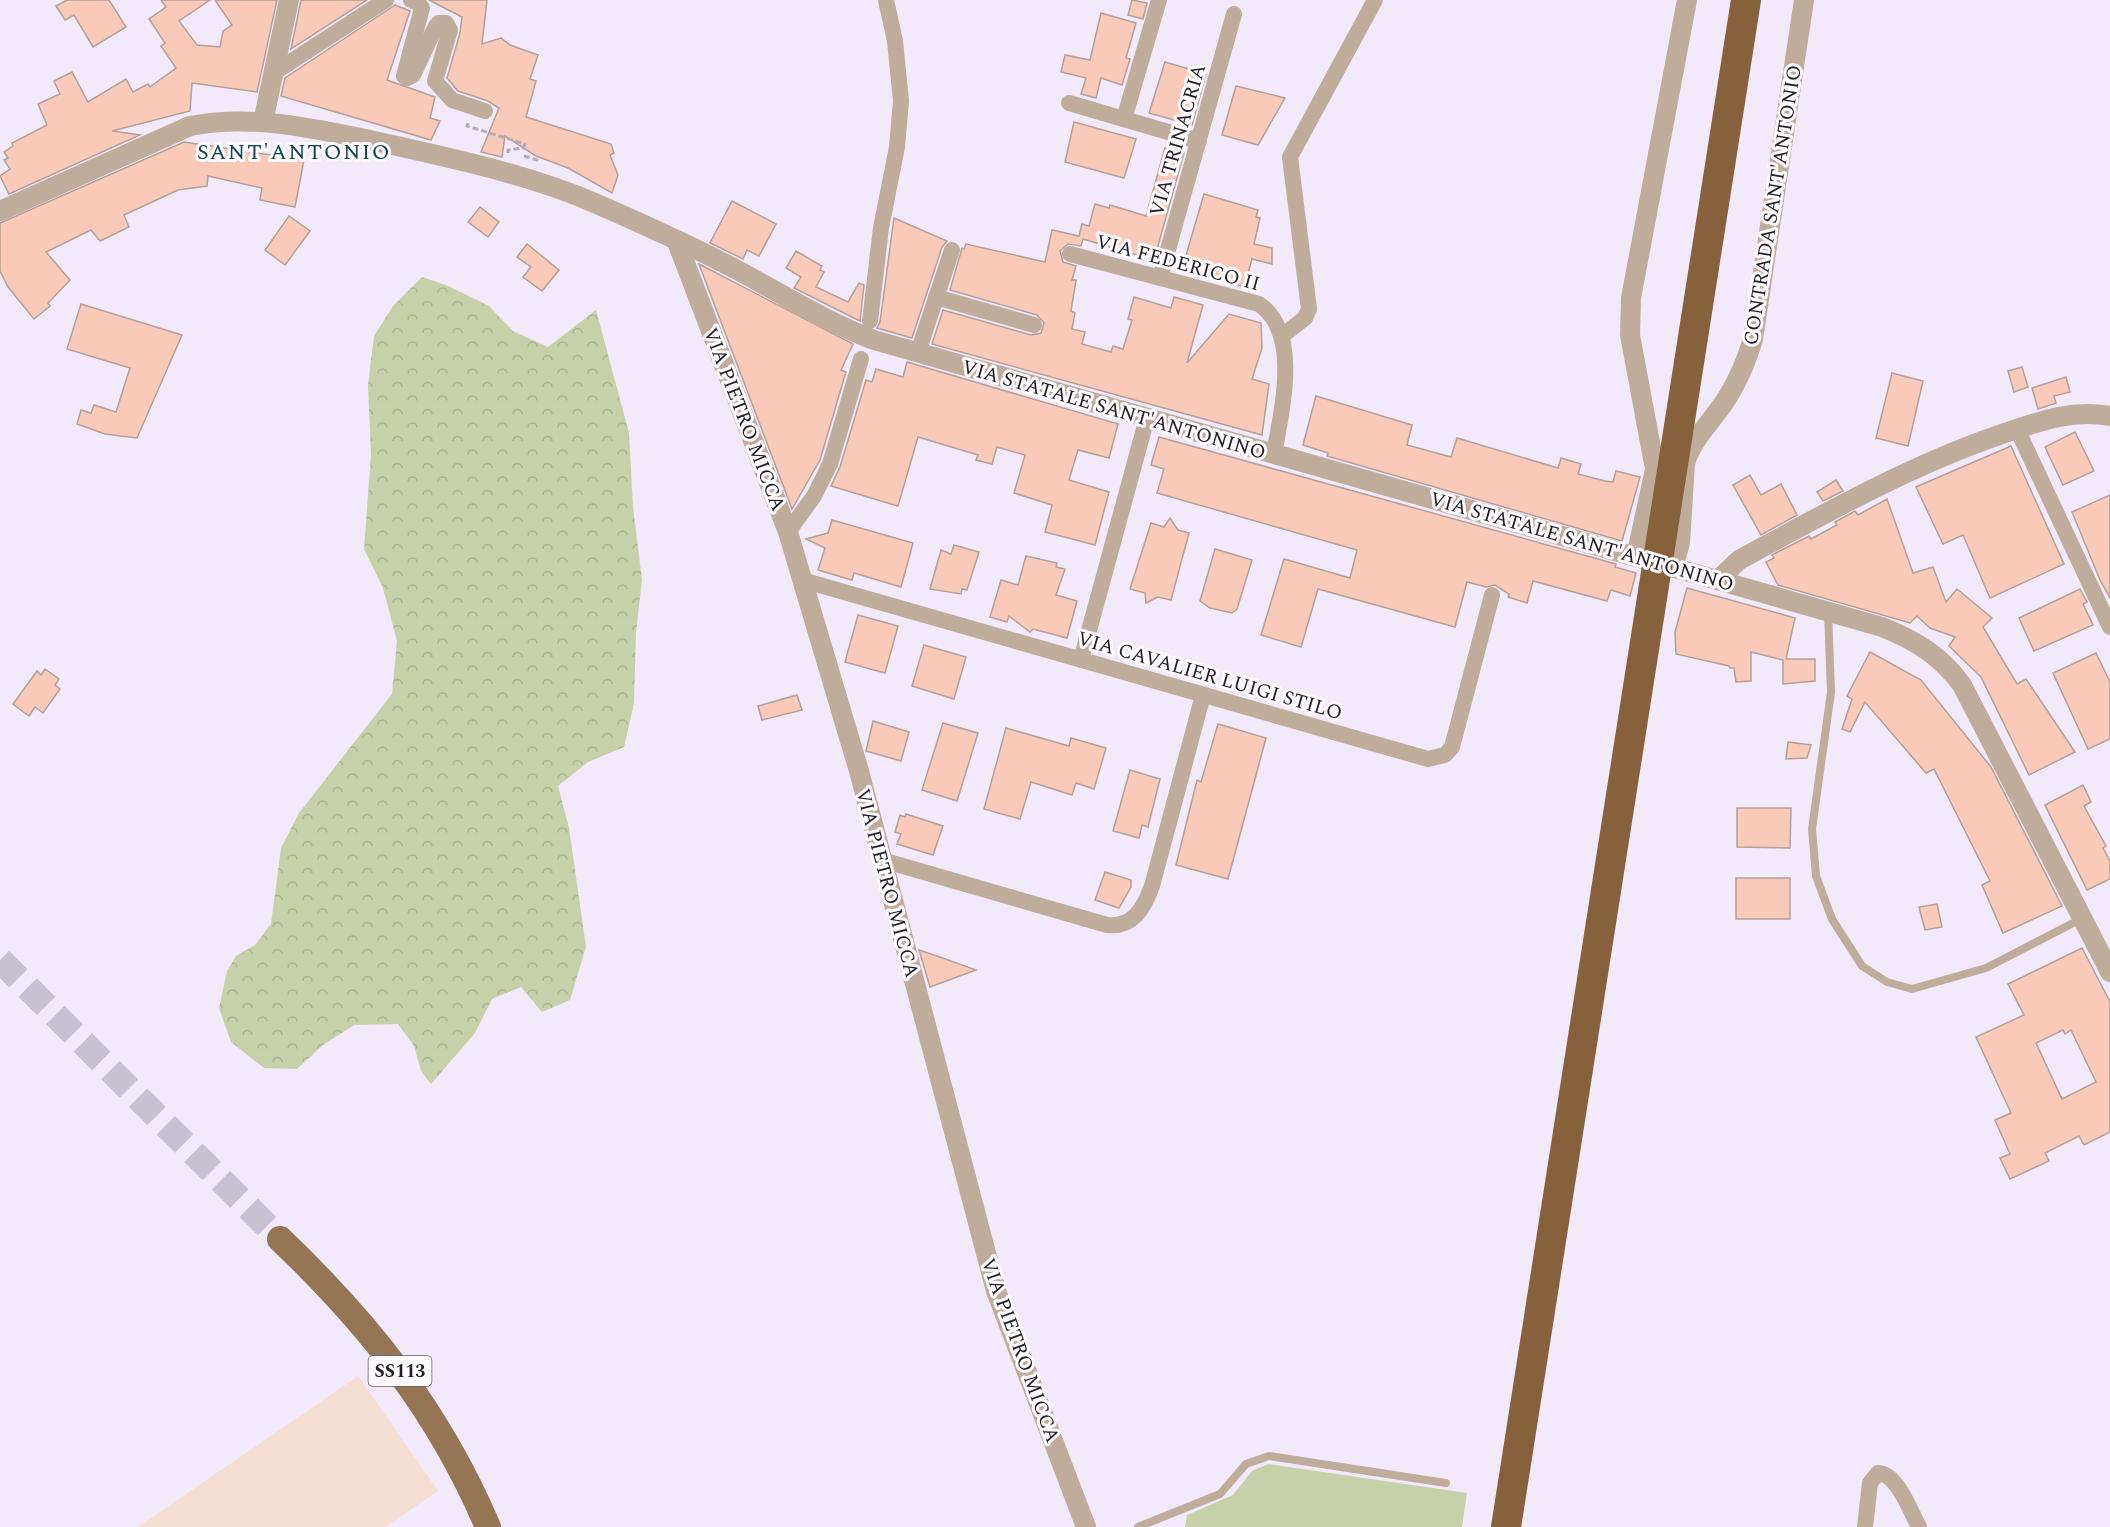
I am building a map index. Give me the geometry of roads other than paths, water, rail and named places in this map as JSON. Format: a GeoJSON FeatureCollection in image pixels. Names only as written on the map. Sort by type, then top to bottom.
{"type":"FeatureCollection","features":[{"type":"Feature","properties":{"kind":"highway"},"geometry":{"type":"LineString","coordinates":[[1506,1527],[1638,675],[1685,434],[1746,0]]}},
{"type":"Feature","properties":{"kind":"main road","name":"SS113"},"geometry":{"type":"LineString","coordinates":[[280,1239],[330,1287],[387,1353],[442,1439],[488,1527]]}},
{"type":"Feature","properties":{"kind":"street"},"geometry":{"type":"LineString","coordinates":[[262,122],[275,72],[289,0]]}},
{"type":"Feature","properties":{"kind":"street"},"geometry":{"type":"LineString","coordinates":[[275,72],[386,0]]}},
{"type":"Feature","properties":{"kind":"street"},"geometry":{"type":"LineString","coordinates":[[411,0],[423,8],[404,76],[407,78],[413,75],[436,27],[439,23],[446,23],[450,30],[435,81],[452,100],[479,109]]}},
{"type":"Feature","properties":{"kind":"street"},"geometry":{"type":"LineString","coordinates":[[867,331],[881,228],[897,147],[901,101],[895,40],[886,0]]}},
{"type":"Feature","properties":{"kind":"street"},"geometry":{"type":"LineString","coordinates":[[1124,119],[1159,0]]}},
{"type":"Feature","properties":{"kind":"street"},"geometry":{"type":"LineString","coordinates":[[1282,336],[1305,318],[1309,309],[1290,157],[1375,0]]}},
{"type":"Feature","properties":{"kind":"street"},"geometry":{"type":"LineString","coordinates":[[1636,557],[1655,469],[1630,335],[1631,298],[1687,0]]}},
{"type":"Feature","properties":{"kind":"street","name":"CONTRADA SANT'ANTONIO"},"geometry":{"type":"LineString","coordinates":[[1664,565],[1676,557],[1681,533],[1685,434],[1724,403],[1745,365],[1753,339],[1804,0]]}},
{"type":"Feature","properties":{"kind":"street","name":"VIA TRINACRIA"},"geometry":{"type":"LineString","coordinates":[[1160,278],[1234,14]]}},
{"type":"Feature","properties":{"kind":"street"},"geometry":{"type":"LineString","coordinates":[[1069,103],[1199,141]]}},
{"type":"Feature","properties":{"kind":"street","name":"VIA STATALE SANT'ANTONINO"},"geometry":{"type":"LineString","coordinates":[[0,211],[190,126],[209,122],[262,122],[346,135],[472,165],[568,193],[867,331],[918,352],[1882,627],[1917,642],[1954,674],[1971,699],[2110,972]]}},
{"type":"Feature","properties":{"kind":"street","name":"VIA PIETRO MICCA"},"geometry":{"type":"LineString","coordinates":[[677,242],[788,532],[859,771],[996,1291],[1086,1527]]}},
{"type":"Feature","properties":{"kind":"street"},"geometry":{"type":"LineString","coordinates":[[918,352],[952,250]]}},
{"type":"Feature","properties":{"kind":"street","name":"VIA FEDERICO II"},"geometry":{"type":"LineString","coordinates":[[1070,254],[1259,304],[1278,321],[1282,336],[1285,382],[1274,455]]}},
{"type":"Feature","properties":{"kind":"street"},"geometry":{"type":"LineString","coordinates":[[936,297],[1034,325]]}},
{"type":"Feature","properties":{"kind":"street"},"geometry":{"type":"LineString","coordinates":[[788,532],[814,496],[830,464],[861,359]]}},
{"type":"Feature","properties":{"kind":"street"},"geometry":{"type":"LineString","coordinates":[[1681,533],[1711,578],[1739,560],[1885,481],[1960,448],[2066,414],[2082,412],[2110,416]]}},
{"type":"Feature","properties":{"kind":"street"},"geometry":{"type":"LineString","coordinates":[[1081,660],[1147,418]]}},
{"type":"Feature","properties":{"kind":"street"},"geometry":{"type":"LineString","coordinates":[[2017,429],[2110,627]]}},
{"type":"Feature","properties":{"kind":"street"},"geometry":{"type":"LineString","coordinates":[[1650,435],[1685,434]]}},
{"type":"Feature","properties":{"kind":"street","name":"VIA CAVALIER LUIGI STILO"},"geometry":{"type":"LineString","coordinates":[[802,580],[1413,756],[1436,759],[1445,755],[1456,737],[1492,596]]}},
{"type":"Feature","properties":{"kind":"street"},"geometry":{"type":"LineString","coordinates":[[882,860],[1107,925],[1119,926],[1130,921],[1146,903],[1152,885],[1203,695]]}},
{"type":"Feature","properties":{"kind":"street"},"geometry":{"type":"LineString","coordinates":[[1865,1527],[1870,1483],[1878,1473],[1885,1473],[1893,1479],[1919,1527]]}},
{"type":"Feature","properties":{"kind":"lane"},"geometry":{"type":"LineString","coordinates":[[1828,610],[1831,692],[1812,829],[1816,876],[1832,919],[1862,966],[1887,982],[1912,989],[1986,968],[2083,918]]}},
{"type":"Feature","properties":{"kind":"lane"},"geometry":{"type":"LineString","coordinates":[[1138,1527],[1220,1494],[1246,1464],[1269,1456],[1446,1483]]}},
{"type":"Feature","properties":{"kind":"tunnel"},"geometry":{"type":"LineString","coordinates":[[0,960],[280,1239]]}},
{"type":"Feature","properties":{"kind":"district","name":"SANT'ANTONIO"},"geometry":{"type":"Point","coordinates":[294,151]}}]}
